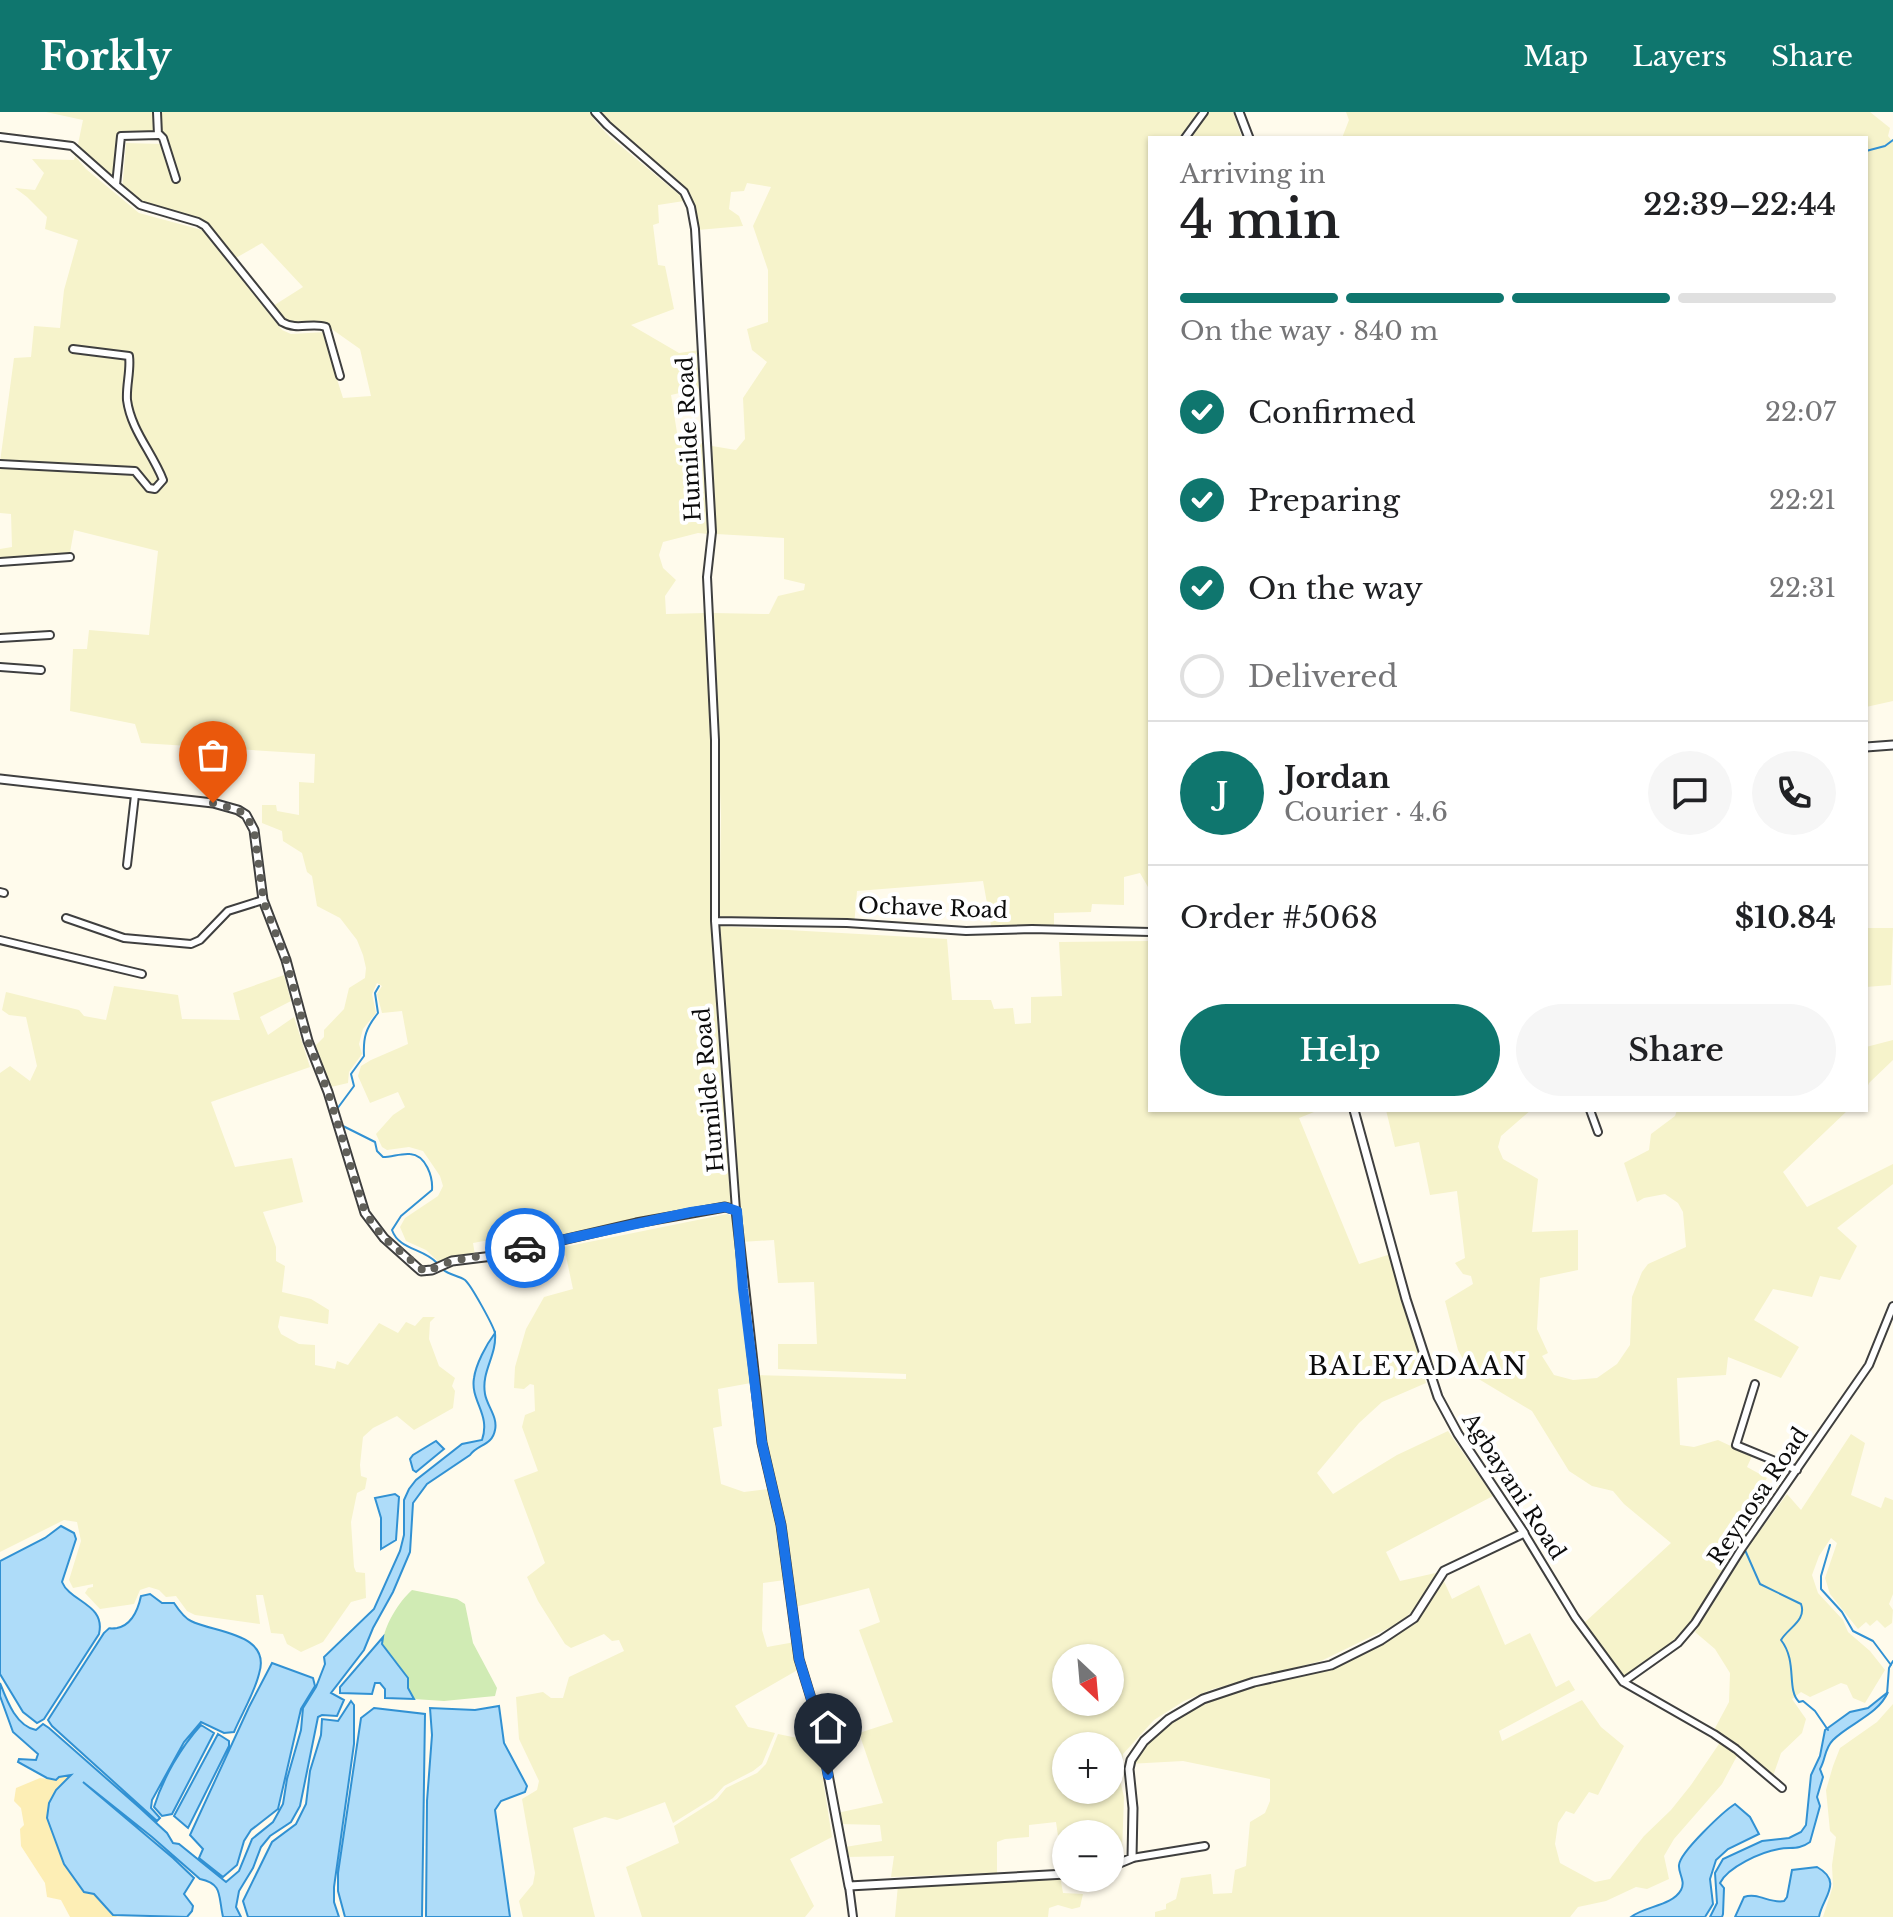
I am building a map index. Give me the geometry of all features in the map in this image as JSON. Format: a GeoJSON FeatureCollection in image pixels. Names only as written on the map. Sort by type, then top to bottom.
{"type":"FeatureCollection","features":[{"type":"Feature","properties":{"kind":"street"},"geometry":{"type":"LineString","coordinates":[[157,112],[159,134],[176,179]]}},
{"type":"Feature","properties":{"kind":"street","name":"Humilde Road"},"geometry":{"type":"LineString","coordinates":[[595,112],[689,199],[695,229],[712,532],[707,577],[717,802],[715,921],[736,1210],[762,1443],[781,1525],[799,1659],[818,1721],[853,1917]]}},
{"type":"Feature","properties":{"kind":"street"},"geometry":{"type":"LineString","coordinates":[[1186,136],[1204,112]]}},
{"type":"Feature","properties":{"kind":"street"},"geometry":{"type":"LineString","coordinates":[[1239,112],[1248,136]]}},
{"type":"Feature","properties":{"kind":"street"},"geometry":{"type":"LineString","coordinates":[[116,185],[122,135],[159,134]]}},
{"type":"Feature","properties":{"kind":"street"},"geometry":{"type":"LineString","coordinates":[[0,137],[72,146],[140,205],[205,226],[286,325],[326,327],[340,376]]}},
{"type":"Feature","properties":{"kind":"street"},"geometry":{"type":"LineString","coordinates":[[0,464],[135,471],[152,489],[161,485],[163,480],[156,462],[135,430],[127,399],[129,356],[73,349]]}},
{"type":"Feature","properties":{"kind":"street"},"geometry":{"type":"LineString","coordinates":[[0,562],[70,557]]}},
{"type":"Feature","properties":{"kind":"street"},"geometry":{"type":"LineString","coordinates":[[0,638],[50,635]]}},
{"type":"Feature","properties":{"kind":"street"},"geometry":{"type":"LineString","coordinates":[[0,667],[41,670]]}},
{"type":"Feature","properties":{"kind":"street"},"geometry":{"type":"LineString","coordinates":[[1868,747],[1893,745]]}},
{"type":"Feature","properties":{"kind":"street"},"geometry":{"type":"LineString","coordinates":[[0,779],[228,806],[246,815],[256,841],[263,900],[286,960],[365,1213],[384,1238],[419,1269],[425,1272],[444,1263],[493,1256],[691,1212],[725,1207],[736,1210]]}},
{"type":"Feature","properties":{"kind":"street"},"geometry":{"type":"LineString","coordinates":[[127,865],[135,795]]}},
{"type":"Feature","properties":{"kind":"street"},"geometry":{"type":"LineString","coordinates":[[66,918],[124,938],[191,944],[200,940],[228,911],[263,900]]}},
{"type":"Feature","properties":{"kind":"street","name":"Ochave Road"},"geometry":{"type":"LineString","coordinates":[[715,921],[833,923],[966,931],[1148,932]]}},
{"type":"Feature","properties":{"kind":"street"},"geometry":{"type":"LineString","coordinates":[[0,940],[142,974]]}},
{"type":"Feature","properties":{"kind":"street","name":"Agbayani Road"},"geometry":{"type":"LineString","coordinates":[[1355,1112],[1406,1299],[1438,1397],[1458,1434],[1575,1617],[1623,1682],[1714,1734],[1782,1788]]}},
{"type":"Feature","properties":{"kind":"street"},"geometry":{"type":"LineString","coordinates":[[1591,1112],[1598,1132]]}},
{"type":"Feature","properties":{"kind":"street","name":"Reynosa Road"},"geometry":{"type":"LineString","coordinates":[[1623,1682],[1686,1635],[1742,1548],[1869,1365],[1893,1306]]}},
{"type":"Feature","properties":{"kind":"street"},"geometry":{"type":"LineString","coordinates":[[1755,1384],[1736,1445],[1797,1470]]}},
{"type":"Feature","properties":{"kind":"street"},"geometry":{"type":"LineString","coordinates":[[1132,1858],[1131,1760],[1139,1747],[1169,1719],[1203,1699],[1254,1682],[1331,1665],[1381,1640],[1414,1618],[1444,1571],[1524,1533]]}},
{"type":"Feature","properties":{"kind":"street"},"geometry":{"type":"LineString","coordinates":[[1124,1861],[1205,1846]]}},
{"type":"Feature","properties":{"kind":"street"},"geometry":{"type":"LineString","coordinates":[[849,1886],[1052,1875]]}},
{"type":"Feature","properties":{"kind":"shaded area"},"geometry":{"type":"Polygon","coordinates":[[[46,112],[154,112],[157,137],[120,137],[116,188],[77,149],[83,120],[46,112]]]}},
{"type":"Feature","properties":{"kind":"shaded area"},"geometry":{"type":"Polygon","coordinates":[[[161,112],[590,112],[610,137],[682,197],[684,201],[658,205],[659,223],[653,225],[658,265],[665,266],[674,309],[631,325],[679,353],[700,350],[701,388],[671,395],[678,439],[705,444],[708,534],[698,533],[663,542],[659,555],[663,568],[676,580],[665,596],[666,614],[705,613],[714,767],[712,925],[734,1200],[732,1209],[616,1229],[503,1256],[500,1238],[473,1243],[476,1261],[443,1266],[426,1250],[406,1241],[400,1227],[405,1218],[438,1196],[443,1186],[423,1151],[409,1147],[387,1150],[382,1147],[376,1134],[405,1107],[398,1092],[370,1103],[358,1076],[361,1066],[408,1044],[402,1011],[382,1013],[377,994],[382,986],[377,983],[372,994],[376,1013],[363,1029],[359,1044],[362,1054],[349,1072],[348,1083],[331,1087],[313,1048],[324,1037],[324,1030],[344,1009],[349,988],[365,978],[363,955],[357,940],[340,918],[317,906],[312,876],[307,872],[302,853],[283,841],[282,831],[262,823],[262,805],[276,805],[277,811],[299,815],[299,782],[314,783],[315,754],[141,743],[135,724],[70,711],[73,649],[87,649],[89,630],[149,635],[158,551],[74,530],[69,558],[0,564],[0,549],[12,547],[11,514],[0,513],[0,462],[14,358],[31,357],[34,326],[60,328],[64,290],[78,240],[45,229],[47,217],[15,188],[35,190],[44,173],[32,159],[74,160],[75,156],[139,213],[202,230],[282,330],[291,334],[326,332],[329,354],[343,398],[371,396],[360,349],[326,325],[291,328],[285,325],[273,306],[303,287],[262,243],[234,259],[206,226],[141,207],[122,192],[126,143],[162,144],[161,112]]]}},
{"type":"Feature","properties":{"kind":"shaded area"},"geometry":{"type":"Polygon","coordinates":[[[598,112],[1233,112],[1241,136],[1148,136],[1148,887],[1140,873],[1124,877],[1124,905],[1092,904],[1091,912],[1054,913],[1054,931],[992,931],[983,881],[857,891],[854,926],[719,919],[721,816],[713,613],[769,614],[778,596],[804,590],[805,584],[784,579],[784,538],[716,534],[712,446],[736,450],[745,439],[743,398],[767,362],[752,350],[747,329],[768,322],[768,270],[753,226],[771,187],[747,183],[744,191],[731,192],[729,209],[739,216],[743,226],[698,230],[691,195],[607,125],[598,112]]]}},
{"type":"Feature","properties":{"kind":"shaded area"},"geometry":{"type":"Polygon","coordinates":[[[1346,112],[1870,112],[1890,128],[1888,136],[1893,142],[1893,701],[1868,707],[1868,136],[1343,136],[1349,120],[1346,112]]]}},
{"type":"Feature","properties":{"kind":"shaded area"},"geometry":{"type":"Polygon","coordinates":[[[718,926],[947,939],[952,1000],[991,1000],[994,1009],[1013,1008],[1015,1024],[1031,1023],[1031,997],[1062,996],[1059,942],[1148,941],[1148,1112],[1314,1112],[1299,1118],[1359,1264],[1391,1254],[1426,1383],[1382,1402],[1359,1423],[1317,1473],[1333,1494],[1397,1455],[1448,1431],[1493,1496],[1386,1552],[1400,1581],[1440,1572],[1421,1604],[1399,1623],[1321,1661],[1213,1689],[1184,1701],[1154,1720],[1124,1753],[1124,1732],[1052,1732],[1052,1804],[1124,1804],[1123,1820],[1052,1820],[1029,1825],[1029,1837],[997,1842],[997,1873],[891,1877],[894,1856],[846,1857],[845,1847],[882,1841],[880,1825],[839,1824],[837,1813],[883,1803],[859,1733],[893,1722],[859,1630],[880,1622],[869,1588],[795,1607],[764,1441],[756,1375],[906,1379],[906,1374],[778,1369],[778,1344],[817,1344],[814,1282],[778,1283],[774,1240],[741,1242],[718,926]]]}},
{"type":"Feature","properties":{"kind":"shaded area"},"geometry":{"type":"Polygon","coordinates":[[[1868,928],[1893,928],[1891,985],[1868,987],[1868,928]]]}},
{"type":"Feature","properties":{"kind":"shaded area"},"geometry":{"type":"Polygon","coordinates":[[[284,975],[291,1001],[260,1017],[268,1035],[294,1017],[310,1067],[211,1102],[235,1167],[292,1158],[303,1202],[263,1212],[276,1247],[276,1261],[285,1266],[282,1292],[311,1299],[329,1310],[328,1324],[280,1316],[278,1327],[281,1334],[299,1344],[315,1345],[315,1365],[335,1369],[337,1361],[348,1365],[379,1323],[398,1333],[406,1322],[415,1326],[423,1317],[435,1317],[430,1322],[429,1339],[439,1366],[455,1378],[452,1386],[455,1391],[453,1408],[414,1430],[397,1416],[373,1428],[363,1437],[361,1476],[367,1478],[365,1489],[357,1493],[351,1522],[354,1567],[356,1572],[365,1573],[366,1598],[351,1602],[323,1642],[301,1652],[287,1644],[283,1634],[271,1633],[263,1595],[256,1595],[260,1624],[195,1615],[187,1611],[176,1596],[166,1597],[159,1590],[149,1587],[140,1590],[134,1604],[100,1609],[85,1593],[93,1584],[73,1588],[69,1580],[81,1541],[77,1522],[64,1520],[0,1552],[0,1073],[10,1066],[30,1081],[37,1066],[26,1017],[9,1015],[2,1010],[6,992],[106,1020],[114,986],[178,995],[182,1019],[240,1020],[233,993],[284,975]]]}},
{"type":"Feature","properties":{"kind":"shaded area"},"geometry":{"type":"Polygon","coordinates":[[[1893,1040],[1893,1060],[1868,1085],[1868,1046],[1893,1040]]]}},
{"type":"Feature","properties":{"kind":"shaded area"},"geometry":{"type":"Polygon","coordinates":[[[1386,1112],[1529,1112],[1501,1136],[1498,1147],[1503,1159],[1538,1179],[1532,1232],[1578,1230],[1578,1270],[1540,1278],[1537,1329],[1548,1353],[1542,1356],[1554,1375],[1573,1380],[1597,1378],[1617,1364],[1630,1345],[1632,1297],[1642,1272],[1648,1264],[1686,1247],[1683,1212],[1678,1203],[1665,1194],[1637,1202],[1624,1163],[1649,1150],[1651,1134],[1676,1112],[1846,1112],[1783,1172],[1807,1207],[1893,1164],[1893,1184],[1837,1228],[1857,1246],[1840,1280],[1820,1276],[1812,1297],[1773,1289],[1754,1320],[1799,1347],[1781,1378],[1728,1357],[1726,1375],[1677,1378],[1680,1445],[1694,1447],[1718,1440],[1752,1456],[1747,1467],[1767,1478],[1756,1495],[1768,1504],[1734,1551],[1689,1624],[1664,1650],[1623,1679],[1583,1624],[1671,1543],[1613,1491],[1592,1486],[1569,1471],[1532,1411],[1472,1375],[1458,1350],[1445,1301],[1473,1284],[1471,1276],[1463,1274],[1455,1263],[1465,1258],[1457,1191],[1430,1195],[1419,1142],[1395,1147],[1386,1112]]]}},
{"type":"Feature","properties":{"kind":"shaded area"},"geometry":{"type":"Polygon","coordinates":[[[727,1214],[732,1216],[734,1223],[751,1383],[718,1389],[722,1426],[713,1428],[721,1484],[744,1492],[768,1489],[785,1580],[763,1583],[762,1630],[767,1647],[795,1642],[801,1668],[735,1706],[748,1727],[775,1733],[762,1764],[753,1771],[724,1786],[713,1798],[673,1823],[665,1802],[617,1820],[605,1817],[573,1828],[595,1917],[523,1917],[519,1901],[533,1884],[535,1873],[522,1799],[537,1790],[539,1781],[519,1739],[516,1697],[543,1692],[551,1698],[563,1698],[569,1677],[624,1651],[619,1640],[612,1641],[604,1634],[571,1648],[565,1644],[527,1577],[545,1563],[514,1480],[538,1471],[522,1427],[525,1415],[535,1411],[534,1385],[530,1384],[524,1389],[514,1388],[515,1367],[526,1329],[544,1297],[573,1289],[564,1247],[727,1214]]]}},
{"type":"Feature","properties":{"kind":"shaded area"},"geometry":{"type":"Polygon","coordinates":[[[1851,1434],[1865,1443],[1851,1495],[1881,1508],[1885,1497],[1893,1500],[1893,1594],[1889,1604],[1893,1610],[1892,1623],[1885,1628],[1877,1620],[1870,1626],[1866,1622],[1858,1629],[1830,1594],[1825,1578],[1837,1543],[1831,1538],[1819,1556],[1812,1575],[1818,1593],[1843,1620],[1848,1632],[1870,1651],[1885,1670],[1865,1703],[1853,1698],[1847,1685],[1841,1683],[1810,1697],[1801,1692],[1792,1699],[1806,1719],[1802,1733],[1781,1753],[1773,1776],[1714,1730],[1729,1702],[1730,1673],[1715,1649],[1695,1632],[1753,1540],[1787,1494],[1801,1510],[1851,1434]]]}},
{"type":"Feature","properties":{"kind":"shaded area"},"geometry":{"type":"Polygon","coordinates":[[[1443,1579],[1452,1599],[1479,1585],[1505,1645],[1530,1633],[1556,1687],[1569,1680],[1575,1690],[1499,1731],[1502,1741],[1582,1700],[1601,1727],[1624,1746],[1598,1795],[1589,1792],[1574,1814],[1566,1811],[1558,1823],[1555,1844],[1560,1863],[1595,1882],[1610,1879],[1644,1836],[1671,1810],[1721,1741],[1737,1756],[1722,1784],[1674,1839],[1664,1856],[1669,1879],[1647,1889],[1636,1887],[1606,1901],[1578,1907],[1570,1917],[1155,1917],[1155,1912],[1166,1909],[1166,1904],[1176,1899],[1181,1878],[1211,1874],[1213,1894],[1232,1893],[1235,1870],[1246,1866],[1250,1822],[1265,1813],[1270,1801],[1270,1779],[1183,1761],[1128,1764],[1132,1753],[1174,1714],[1237,1687],[1325,1665],[1411,1623],[1430,1602],[1443,1579]]]}},
{"type":"Feature","properties":{"kind":"shaded area"},"geometry":{"type":"Polygon","coordinates":[[[1893,1704],[1893,1917],[1823,1917],[1833,1886],[1836,1837],[1830,1831],[1826,1790],[1833,1766],[1840,1748],[1877,1722],[1893,1704]]]}},
{"type":"Feature","properties":{"kind":"shaded area"},"geometry":{"type":"Polygon","coordinates":[[[778,1734],[817,1742],[832,1837],[790,1859],[814,1906],[805,1917],[642,1917],[626,1867],[679,1843],[674,1826],[717,1799],[726,1788],[757,1773],[766,1764],[778,1734]]]}},
{"type":"Feature","properties":{"kind":"shaded area"},"geometry":{"type":"Polygon","coordinates":[[[1052,1876],[1052,1892],[1083,1894],[1080,1907],[1072,1909],[1058,1905],[1049,1908],[1048,1917],[895,1917],[898,1885],[1052,1876]]]}},
{"type":"Feature","properties":{"kind":"green space"},"geometry":{"type":"Polygon","coordinates":[[[412,1590],[457,1599],[465,1604],[473,1643],[497,1688],[495,1696],[444,1701],[414,1699],[408,1688],[408,1678],[382,1644],[393,1614],[412,1590]]]}},
{"type":"Feature","properties":{"kind":"sand"},"geometry":{"type":"Polygon","coordinates":[[[71,1776],[56,1790],[47,1818],[64,1864],[84,1891],[94,1894],[117,1917],[70,1917],[61,1900],[47,1897],[45,1883],[21,1846],[20,1829],[24,1825],[21,1808],[14,1801],[16,1788],[40,1778],[56,1780],[71,1776]]]}},
{"type":"Feature","properties":{"kind":"water"},"geometry":{"type":"Polygon","coordinates":[[[495,1333],[484,1386],[495,1421],[493,1435],[488,1442],[427,1484],[413,1503],[410,1552],[364,1650],[331,1693],[344,1700],[337,1716],[318,1717],[300,1806],[291,1822],[270,1836],[261,1847],[239,1891],[236,1907],[241,1917],[223,1917],[218,1892],[213,1884],[200,1879],[83,1782],[194,1878],[184,1894],[193,1906],[187,1917],[113,1915],[94,1894],[84,1892],[64,1864],[47,1818],[49,1803],[56,1790],[71,1775],[56,1780],[47,1778],[18,1762],[19,1759],[36,1760],[38,1754],[13,1732],[0,1696],[0,1683],[13,1712],[23,1724],[36,1730],[43,1724],[49,1728],[167,1833],[173,1843],[179,1844],[226,1882],[239,1871],[252,1839],[273,1822],[283,1804],[301,1730],[303,1708],[316,1687],[325,1664],[324,1657],[374,1609],[400,1551],[404,1535],[404,1500],[409,1489],[462,1444],[482,1440],[484,1423],[475,1394],[474,1378],[482,1355],[495,1333]]]}},
{"type":"Feature","properties":{"kind":"water"},"geometry":{"type":"Polygon","coordinates":[[[436,1441],[444,1449],[416,1472],[413,1470],[410,1459],[413,1455],[436,1441]]]}},
{"type":"Feature","properties":{"kind":"water"},"geometry":{"type":"Polygon","coordinates":[[[395,1494],[399,1497],[396,1540],[381,1549],[381,1518],[375,1498],[395,1494]]]}},
{"type":"Feature","properties":{"kind":"water"},"geometry":{"type":"Polygon","coordinates":[[[61,1526],[74,1533],[76,1539],[62,1582],[97,1616],[99,1634],[44,1719],[37,1723],[23,1712],[0,1674],[0,1561],[45,1538],[61,1526]]]}},
{"type":"Feature","properties":{"kind":"water"},"geometry":{"type":"Polygon","coordinates":[[[150,1594],[162,1603],[174,1603],[191,1621],[250,1642],[261,1660],[254,1689],[234,1732],[224,1733],[201,1722],[184,1742],[152,1800],[151,1808],[160,1818],[157,1821],[48,1720],[104,1633],[109,1628],[127,1624],[141,1596],[150,1594]]]}},
{"type":"Feature","properties":{"kind":"water"},"geometry":{"type":"Polygon","coordinates":[[[383,1637],[382,1644],[408,1678],[408,1688],[414,1699],[385,1698],[385,1689],[380,1683],[375,1683],[372,1694],[340,1693],[340,1687],[383,1637]]]}},
{"type":"Feature","properties":{"kind":"water"},"geometry":{"type":"Polygon","coordinates":[[[272,1663],[313,1678],[315,1686],[301,1709],[278,1809],[251,1830],[244,1841],[237,1865],[223,1877],[199,1858],[203,1849],[190,1835],[272,1663]]]}},
{"type":"Feature","properties":{"kind":"water"},"geometry":{"type":"Polygon","coordinates":[[[1888,1692],[1878,1707],[1840,1734],[1828,1747],[1820,1769],[1823,1777],[1817,1797],[1820,1806],[1810,1842],[1763,1853],[1730,1871],[1720,1883],[1724,1888],[1722,1917],[1710,1917],[1717,1903],[1715,1873],[1723,1859],[1762,1841],[1789,1838],[1801,1832],[1806,1825],[1811,1775],[1820,1756],[1825,1730],[1850,1712],[1868,1708],[1888,1692]]]}},
{"type":"Feature","properties":{"kind":"water"},"geometry":{"type":"Polygon","coordinates":[[[351,1701],[354,1705],[354,1744],[334,1887],[334,1902],[339,1917],[248,1917],[243,1901],[272,1842],[296,1824],[306,1804],[322,1719],[338,1721],[351,1701]]]}},
{"type":"Feature","properties":{"kind":"water"},"geometry":{"type":"Polygon","coordinates":[[[499,1706],[504,1743],[527,1786],[525,1792],[501,1801],[495,1810],[510,1917],[426,1917],[427,1801],[432,1735],[430,1708],[475,1710],[499,1706]]]}},
{"type":"Feature","properties":{"kind":"water"},"geometry":{"type":"Polygon","coordinates":[[[374,1708],[425,1714],[422,1917],[345,1917],[338,1891],[361,1718],[374,1708]]]}},
{"type":"Feature","properties":{"kind":"water"},"geometry":{"type":"Polygon","coordinates":[[[201,1725],[214,1733],[172,1814],[162,1816],[154,1807],[162,1785],[201,1725]]]}},
{"type":"Feature","properties":{"kind":"water"},"geometry":{"type":"Polygon","coordinates":[[[218,1734],[229,1741],[229,1746],[188,1828],[174,1816],[218,1734]]]}},
{"type":"Feature","properties":{"kind":"water"},"geometry":{"type":"Polygon","coordinates":[[[1735,1804],[1750,1817],[1759,1834],[1728,1849],[1716,1860],[1710,1879],[1713,1904],[1705,1917],[1631,1917],[1677,1895],[1682,1887],[1681,1859],[1703,1832],[1735,1804]]]}},
{"type":"Feature","properties":{"kind":"water"},"geometry":{"type":"Polygon","coordinates":[[[1817,1867],[1829,1878],[1830,1884],[1819,1917],[1735,1917],[1744,1897],[1784,1901],[1792,1870],[1817,1867]]]}},
{"type":"Feature","properties":{"kind":"waterway"},"geometry":{"type":"LineString","coordinates":[[1868,150],[1885,146],[1893,140]]}},
{"type":"Feature","properties":{"kind":"waterway"},"geometry":{"type":"LineString","coordinates":[[337,1109],[354,1086],[351,1074],[364,1056],[366,1033],[378,1013],[375,993],[379,986]]}},
{"type":"Feature","properties":{"kind":"waterway"},"geometry":{"type":"LineString","coordinates":[[341,1125],[375,1142],[377,1151],[383,1157],[410,1154],[424,1162],[430,1173],[432,1190],[401,1216],[392,1230],[400,1241],[437,1263]]}},
{"type":"Feature","properties":{"kind":"waterway"},"geometry":{"type":"LineString","coordinates":[[441,1268],[468,1283],[495,1333]]}},
{"type":"Feature","properties":{"kind":"waterway"},"geometry":{"type":"LineString","coordinates":[[1830,1545],[1821,1576],[1821,1589],[1842,1612],[1853,1631],[1873,1641],[1891,1665]]}},
{"type":"Feature","properties":{"kind":"waterway"},"geometry":{"type":"LineString","coordinates":[[1745,1550],[1760,1584],[1801,1604],[1799,1619],[1781,1640],[1789,1657],[1795,1697],[1815,1711],[1828,1730]]}},
{"type":"Feature","properties":{"kind":"waterway"},"geometry":{"type":"LineString","coordinates":[[1887,1694],[1889,1668],[1893,1661]]}},
{"type":"Feature","properties":{"kind":"way so far"},"geometry":{"type":"LineString","coordinates":[[213,803],[238,810],[251,822],[262,897],[286,960],[308,1041],[328,1092],[361,1203],[372,1225],[425,1272],[452,1261],[525,1248]]}},
{"type":"Feature","properties":{"kind":"district","name":"BALEYADAAN"},"geometry":{"type":"Point","coordinates":[1418,1366]}},
{"type":"Feature","properties":{"kind":"route"},"geometry":{"type":"LineString","coordinates":[[525,1248],[691,1212],[725,1207],[737,1211],[762,1443],[781,1525],[799,1659],[818,1721],[828,1775]]}}]}
